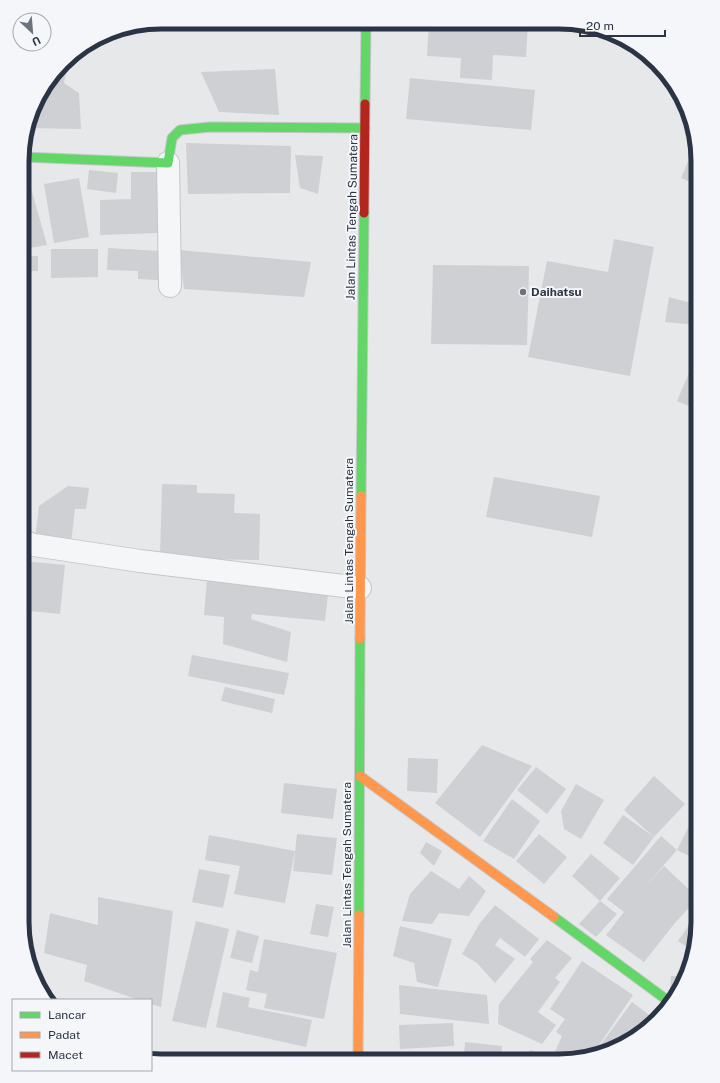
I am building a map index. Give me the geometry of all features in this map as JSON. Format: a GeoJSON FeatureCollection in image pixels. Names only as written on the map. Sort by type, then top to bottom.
{"type":"FeatureCollection","features":[{"type":"Feature","properties":{"kind":"main road","name":"Jalan Lintas Tengah Sumatera"},"geometry":{"type":"LineString","coordinates":[[358,1054],[360,588],[366,29]]}},
{"type":"Feature","properties":{"kind":"main road"},"geometry":{"type":"LineString","coordinates":[[29,157],[168,163],[172,138],[180,130],[210,127],[365,128]]}},
{"type":"Feature","properties":{"kind":"main road"},"geometry":{"type":"LineString","coordinates":[[360,776],[666,999]]}},
{"type":"Feature","properties":{"kind":"street"},"geometry":{"type":"LineString","coordinates":[[168,163],[170,286]]}},
{"type":"Feature","properties":{"kind":"street"},"geometry":{"type":"LineString","coordinates":[[29,544],[34,546],[140,561],[360,588]]}},
{"type":"Feature","properties":{"kind":"building"},"geometry":{"type":"Polygon","coordinates":[[[429,29],[528,29],[526,57],[493,55],[492,80],[460,78],[461,58],[427,56],[429,29]]]}},
{"type":"Feature","properties":{"kind":"building"},"geometry":{"type":"Polygon","coordinates":[[[67,69],[64,83],[79,93],[81,129],[34,128],[39,111],[47,95],[56,81],[67,69]]]}},
{"type":"Feature","properties":{"kind":"building"},"geometry":{"type":"Polygon","coordinates":[[[275,69],[279,115],[219,112],[201,72],[275,69]]]}},
{"type":"Feature","properties":{"kind":"building"},"geometry":{"type":"Polygon","coordinates":[[[410,78],[535,90],[531,130],[406,119],[410,78]]]}},
{"type":"Feature","properties":{"kind":"building"},"geometry":{"type":"Polygon","coordinates":[[[186,143],[291,146],[290,193],[188,194],[186,143]]]}},
{"type":"Feature","properties":{"kind":"building"},"geometry":{"type":"Polygon","coordinates":[[[691,154],[691,182],[681,178],[691,154]]]}},
{"type":"Feature","properties":{"kind":"building"},"geometry":{"type":"Polygon","coordinates":[[[295,155],[323,156],[318,194],[300,188],[295,155]]]}},
{"type":"Feature","properties":{"kind":"building"},"geometry":{"type":"Polygon","coordinates":[[[89,170],[118,173],[116,193],[87,189],[89,170]]]}},
{"type":"Feature","properties":{"kind":"building"},"geometry":{"type":"Polygon","coordinates":[[[131,172],[157,172],[158,233],[100,235],[100,200],[131,199],[131,172]]]}},
{"type":"Feature","properties":{"kind":"building"},"geometry":{"type":"Polygon","coordinates":[[[79,178],[89,237],[54,243],[44,184],[79,178]]]}},
{"type":"Feature","properties":{"kind":"building"},"geometry":{"type":"Polygon","coordinates":[[[29,181],[47,245],[29,248],[29,181]]]}},
{"type":"Feature","properties":{"kind":"building"},"geometry":{"type":"Polygon","coordinates":[[[614,239],[654,247],[630,376],[528,357],[547,261],[608,272],[614,239]]]}},
{"type":"Feature","properties":{"kind":"building"},"geometry":{"type":"Polygon","coordinates":[[[108,248],[160,251],[158,280],[138,279],[138,271],[107,270],[108,248]]]}},
{"type":"Feature","properties":{"kind":"building"},"geometry":{"type":"Polygon","coordinates":[[[51,249],[98,249],[98,277],[51,278],[51,249]]]}},
{"type":"Feature","properties":{"kind":"building"},"geometry":{"type":"Polygon","coordinates":[[[179,250],[311,262],[304,297],[184,289],[179,250]]]}},
{"type":"Feature","properties":{"kind":"building"},"geometry":{"type":"Polygon","coordinates":[[[29,256],[38,256],[38,271],[29,271],[29,256]]]}},
{"type":"Feature","properties":{"kind":"building"},"geometry":{"type":"Polygon","coordinates":[[[433,265],[529,266],[527,345],[431,344],[433,265]]]}},
{"type":"Feature","properties":{"kind":"building"},"geometry":{"type":"Polygon","coordinates":[[[669,297],[691,303],[691,324],[665,322],[669,297]]]}},
{"type":"Feature","properties":{"kind":"building"},"geometry":{"type":"Polygon","coordinates":[[[691,368],[691,407],[677,401],[691,368]]]}},
{"type":"Feature","properties":{"kind":"building"},"geometry":{"type":"Polygon","coordinates":[[[494,477],[600,496],[592,537],[486,517],[494,477]]]}},
{"type":"Feature","properties":{"kind":"building"},"geometry":{"type":"Polygon","coordinates":[[[162,484],[197,485],[197,493],[235,494],[234,513],[260,514],[259,560],[160,558],[162,484]]]}},
{"type":"Feature","properties":{"kind":"building"},"geometry":{"type":"Polygon","coordinates":[[[68,486],[89,488],[86,509],[75,509],[71,544],[35,540],[39,506],[68,486]]]}},
{"type":"Feature","properties":{"kind":"building"},"geometry":{"type":"Polygon","coordinates":[[[29,562],[65,565],[60,614],[29,611],[29,562]]]}},
{"type":"Feature","properties":{"kind":"building"},"geometry":{"type":"Polygon","coordinates":[[[207,580],[328,594],[325,621],[252,614],[251,619],[291,632],[287,662],[223,644],[224,617],[204,615],[207,580]]]}},
{"type":"Feature","properties":{"kind":"building"},"geometry":{"type":"Polygon","coordinates":[[[192,655],[289,673],[284,695],[188,676],[192,655]]]}},
{"type":"Feature","properties":{"kind":"building"},"geometry":{"type":"Polygon","coordinates":[[[225,687],[275,699],[272,713],[221,701],[225,687]]]}},
{"type":"Feature","properties":{"kind":"building"},"geometry":{"type":"Polygon","coordinates":[[[482,745],[532,766],[480,837],[435,803],[482,745]]]}},
{"type":"Feature","properties":{"kind":"building"},"geometry":{"type":"Polygon","coordinates":[[[408,758],[438,759],[437,793],[407,791],[408,758]]]}},
{"type":"Feature","properties":{"kind":"building"},"geometry":{"type":"Polygon","coordinates":[[[536,767],[566,789],[547,814],[517,790],[536,767]]]}},
{"type":"Feature","properties":{"kind":"building"},"geometry":{"type":"Polygon","coordinates":[[[654,776],[685,804],[654,837],[624,810],[654,776]]]}},
{"type":"Feature","properties":{"kind":"building"},"geometry":{"type":"Polygon","coordinates":[[[284,783],[337,789],[333,819],[281,813],[284,783]]]}},
{"type":"Feature","properties":{"kind":"building"},"geometry":{"type":"Polygon","coordinates":[[[576,784],[604,800],[581,839],[564,829],[561,811],[576,784]]]}},
{"type":"Feature","properties":{"kind":"building"},"geometry":{"type":"Polygon","coordinates":[[[512,799],[540,821],[514,859],[483,841],[512,799]]]}},
{"type":"Feature","properties":{"kind":"building"},"geometry":{"type":"Polygon","coordinates":[[[623,815],[654,837],[633,865],[603,843],[623,815]]]}},
{"type":"Feature","properties":{"kind":"building"},"geometry":{"type":"Polygon","coordinates":[[[691,822],[691,857],[677,850],[691,822]]]}},
{"type":"Feature","properties":{"kind":"building"},"geometry":{"type":"Polygon","coordinates":[[[297,834],[337,838],[332,875],[293,871],[297,834]]]}},
{"type":"Feature","properties":{"kind":"building"},"geometry":{"type":"Polygon","coordinates":[[[539,834],[567,857],[544,884],[516,861],[539,834]]]}},
{"type":"Feature","properties":{"kind":"building"},"geometry":{"type":"Polygon","coordinates":[[[209,835],[295,851],[285,903],[234,894],[240,866],[205,860],[209,835]]]}},
{"type":"Feature","properties":{"kind":"building"},"geometry":{"type":"Polygon","coordinates":[[[661,836],[677,850],[643,889],[664,866],[691,891],[691,906],[674,924],[644,962],[606,935],[624,912],[607,899],[661,836]]]}},
{"type":"Feature","properties":{"kind":"building"},"geometry":{"type":"Polygon","coordinates":[[[426,842],[442,851],[434,866],[420,853],[426,842]]]}},
{"type":"Feature","properties":{"kind":"building"},"geometry":{"type":"Polygon","coordinates":[[[591,854],[620,878],[600,901],[572,876],[591,854]]]}},
{"type":"Feature","properties":{"kind":"building"},"geometry":{"type":"Polygon","coordinates":[[[199,869],[230,875],[223,908],[192,902],[199,869]]]}},
{"type":"Feature","properties":{"kind":"building"},"geometry":{"type":"Polygon","coordinates":[[[431,871],[459,889],[469,876],[486,891],[469,916],[439,913],[432,924],[402,921],[410,894],[431,871]]]}},
{"type":"Feature","properties":{"kind":"building"},"geometry":{"type":"Polygon","coordinates":[[[98,897],[173,911],[161,1007],[152,1004],[152,999],[136,999],[84,981],[87,965],[44,953],[50,913],[98,925],[98,897]]]}},
{"type":"Feature","properties":{"kind":"building"},"geometry":{"type":"Polygon","coordinates":[[[600,901],[617,914],[596,937],[579,924],[600,901]]]}},
{"type":"Feature","properties":{"kind":"building"},"geometry":{"type":"Polygon","coordinates":[[[316,904],[334,907],[328,937],[310,934],[316,904]]]}},
{"type":"Feature","properties":{"kind":"building"},"geometry":{"type":"Polygon","coordinates":[[[495,905],[539,939],[525,957],[500,938],[495,945],[515,959],[495,983],[477,963],[462,954],[480,923],[495,905]]]}},
{"type":"Feature","properties":{"kind":"building"},"geometry":{"type":"Polygon","coordinates":[[[196,921],[229,929],[206,1028],[172,1021],[196,921]]]}},
{"type":"Feature","properties":{"kind":"building"},"geometry":{"type":"Polygon","coordinates":[[[691,922],[688,948],[678,941],[691,922]]]}},
{"type":"Feature","properties":{"kind":"building"},"geometry":{"type":"Polygon","coordinates":[[[400,926],[452,939],[438,987],[417,982],[414,963],[393,956],[400,926]]]}},
{"type":"Feature","properties":{"kind":"building"},"geometry":{"type":"Polygon","coordinates":[[[237,930],[259,936],[252,963],[230,958],[237,930]]]}},
{"type":"Feature","properties":{"kind":"building"},"geometry":{"type":"Polygon","coordinates":[[[264,939],[337,953],[324,1019],[264,1008],[267,994],[246,990],[250,970],[258,972],[264,939]]]}},
{"type":"Feature","properties":{"kind":"building"},"geometry":{"type":"Polygon","coordinates":[[[547,940],[572,958],[555,978],[560,982],[538,1012],[556,1025],[542,1044],[498,1024],[499,1004],[533,962],[530,959],[547,940]]]}},
{"type":"Feature","properties":{"kind":"building"},"geometry":{"type":"Polygon","coordinates":[[[582,961],[633,995],[597,1048],[567,1054],[554,1054],[562,1036],[556,1032],[565,1019],[550,1009],[582,961]]]}},
{"type":"Feature","properties":{"kind":"building"},"geometry":{"type":"Polygon","coordinates":[[[671,976],[679,976],[677,980],[670,993],[671,976]]]}},
{"type":"Feature","properties":{"kind":"building"},"geometry":{"type":"Polygon","coordinates":[[[399,985],[487,995],[489,1024],[400,1014],[399,985]]]}},
{"type":"Feature","properties":{"kind":"building"},"geometry":{"type":"Polygon","coordinates":[[[223,992],[250,998],[248,1007],[312,1020],[306,1047],[216,1027],[223,992]]]}},
{"type":"Feature","properties":{"kind":"building"},"geometry":{"type":"Polygon","coordinates":[[[632,1002],[651,1016],[632,1032],[609,1044],[599,1047],[632,1002]]]}},
{"type":"Feature","properties":{"kind":"building"},"geometry":{"type":"Polygon","coordinates":[[[453,1023],[454,1046],[400,1049],[399,1025],[453,1023]]]}},
{"type":"Feature","properties":{"kind":"building"},"geometry":{"type":"Polygon","coordinates":[[[465,1042],[502,1046],[501,1054],[464,1054],[465,1042]]]}},
{"type":"Feature","properties":{"kind":"building"},"geometry":{"type":"Polygon","coordinates":[[[530,1050],[541,1054],[529,1054],[530,1050]]]}},
{"type":"Feature","properties":{"kind":"traffic: fast"},"geometry":{"type":"LineString","coordinates":[[365,104],[366,29]]}},
{"type":"Feature","properties":{"kind":"traffic: fast"},"geometry":{"type":"LineString","coordinates":[[29,157],[168,163],[172,138],[180,130],[210,127],[365,128]]}},
{"type":"Feature","properties":{"kind":"traffic: fast"},"geometry":{"type":"LineString","coordinates":[[361,496],[364,213]]}},
{"type":"Feature","properties":{"kind":"traffic: fast"},"geometry":{"type":"LineString","coordinates":[[359,915],[360,639]]}},
{"type":"Feature","properties":{"kind":"traffic: fast"},"geometry":{"type":"LineString","coordinates":[[554,917],[666,999]]}},
{"type":"Feature","properties":{"kind":"traffic: slow"},"geometry":{"type":"LineString","coordinates":[[360,639],[361,496]]}},
{"type":"Feature","properties":{"kind":"traffic: slow"},"geometry":{"type":"LineString","coordinates":[[360,776],[554,917]]}},
{"type":"Feature","properties":{"kind":"traffic: slow"},"geometry":{"type":"LineString","coordinates":[[358,1054],[359,915]]}},
{"type":"Feature","properties":{"kind":"traffic: jam"},"geometry":{"type":"LineString","coordinates":[[364,213],[365,104]]}},
{"type":"Feature","properties":{"kind":"place","name":"Daihatsu"},"geometry":{"type":"Point","coordinates":[523,292]}}]}
